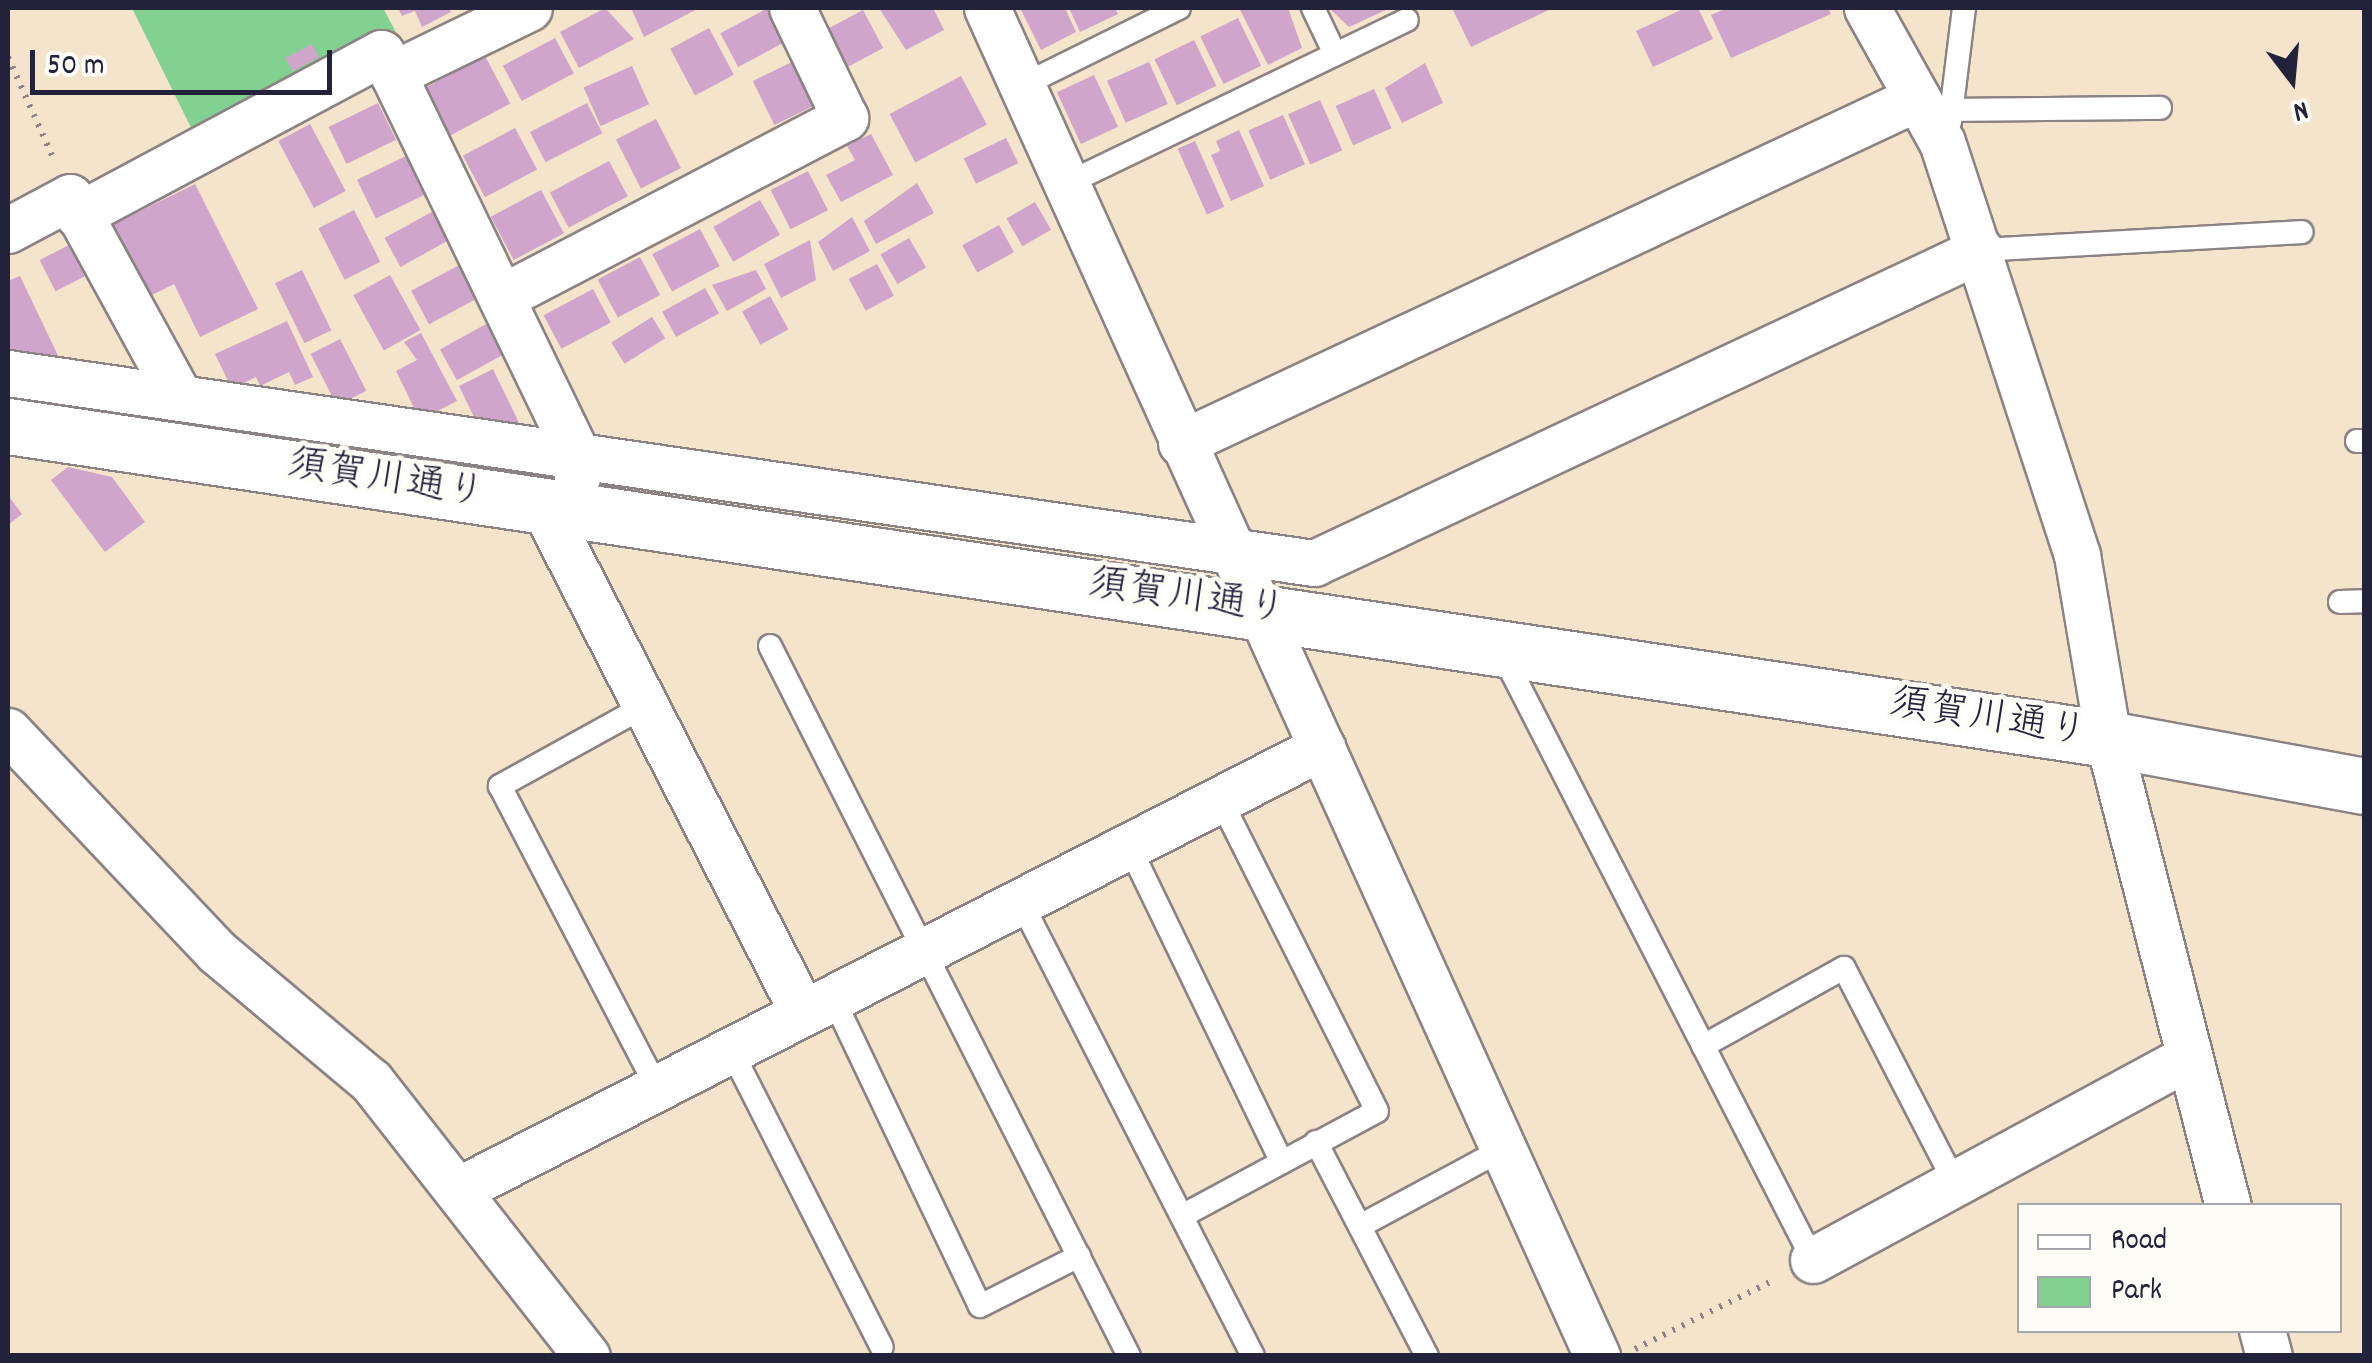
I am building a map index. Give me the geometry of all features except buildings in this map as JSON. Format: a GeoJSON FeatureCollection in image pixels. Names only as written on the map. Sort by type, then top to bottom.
{"type":"FeatureCollection","features":[{"type":"Feature","properties":{"kind":"street"},"geometry":{"type":"LineString","coordinates":[[393,74],[529,8]]}},
{"type":"Feature","properties":{"kind":"street"},"geometry":{"type":"LineString","coordinates":[[504,296],[846,118],[792,8]]}},
{"type":"Feature","properties":{"kind":"street"},"geometry":{"type":"LineString","coordinates":[[987,8],[1068,183],[1226,550],[1322,747],[1500,1150],[1597,1356]]}},
{"type":"Feature","properties":{"kind":"street"},"geometry":{"type":"LineString","coordinates":[[1867,8],[1938,116],[2076,555],[2108,739],[2227,1203]]}},
{"type":"Feature","properties":{"kind":"street"},"geometry":{"type":"LineString","coordinates":[[8,230],[74,206],[381,52],[504,296],[578,457],[560,508],[646,706],[818,1005]]}},
{"type":"Feature","properties":{"kind":"street"},"geometry":{"type":"LineString","coordinates":[[1181,443],[1938,116]]}},
{"type":"Feature","properties":{"kind":"street"},"geometry":{"type":"LineString","coordinates":[[74,206],[178,396]]}},
{"type":"Feature","properties":{"kind":"street"},"geometry":{"type":"LineString","coordinates":[[8,373],[1314,563],[1980,250]]}},
{"type":"Feature","properties":{"kind":"street","name":"須賀川通り"},"geometry":{"type":"LineString","coordinates":[[8,426],[2108,739],[2364,786]]}},
{"type":"Feature","properties":{"kind":"street"},"geometry":{"type":"LineString","coordinates":[[8,731],[217,952],[370,1081],[460,1189],[587,1356]]}},
{"type":"Feature","properties":{"kind":"street"},"geometry":{"type":"LineString","coordinates":[[460,1189],[1322,747]]}},
{"type":"Feature","properties":{"kind":"street"},"geometry":{"type":"LineString","coordinates":[[1813,1260],[2189,1057]]}},
{"type":"Feature","properties":{"kind":"lane"},"geometry":{"type":"LineString","coordinates":[[1023,84],[1179,8]]}},
{"type":"Feature","properties":{"kind":"lane"},"geometry":{"type":"LineString","coordinates":[[1312,8],[1336,54]]}},
{"type":"Feature","properties":{"kind":"lane"},"geometry":{"type":"LineString","coordinates":[[1964,8],[1938,116],[2160,108]]}},
{"type":"Feature","properties":{"kind":"lane"},"geometry":{"type":"LineString","coordinates":[[1068,183],[1407,20]]}},
{"type":"Feature","properties":{"kind":"lane"},"geometry":{"type":"LineString","coordinates":[[1980,250],[2301,232]]}},
{"type":"Feature","properties":{"kind":"lane"},"geometry":{"type":"LineString","coordinates":[[2340,602],[2364,601]]}},
{"type":"Feature","properties":{"kind":"lane"},"geometry":{"type":"LineString","coordinates":[[770,646],[1129,1356]]}},
{"type":"Feature","properties":{"kind":"lane"},"geometry":{"type":"LineString","coordinates":[[1500,648],[1813,1260]]}},
{"type":"Feature","properties":{"kind":"lane"},"geometry":{"type":"LineString","coordinates":[[646,706],[500,786],[657,1088]]}},
{"type":"Feature","properties":{"kind":"lane"},"geometry":{"type":"LineString","coordinates":[[1182,1216],[1377,1111],[1220,799]]}},
{"type":"Feature","properties":{"kind":"lane"},"geometry":{"type":"LineString","coordinates":[[1129,846],[1282,1162]]}},
{"type":"Feature","properties":{"kind":"lane"},"geometry":{"type":"LineString","coordinates":[[1021,902],[1253,1356]]}},
{"type":"Feature","properties":{"kind":"lane"},"geometry":{"type":"LineString","coordinates":[[1703,1046],[1844,968],[1954,1183]]}},
{"type":"Feature","properties":{"kind":"lane"},"geometry":{"type":"LineString","coordinates":[[818,1005],[980,1306],[1079,1256]]}},
{"type":"Feature","properties":{"kind":"lane"},"geometry":{"type":"LineString","coordinates":[[731,1050],[882,1347]]}},
{"type":"Feature","properties":{"kind":"lane"},"geometry":{"type":"LineString","coordinates":[[1316,1142],[1427,1356]]}},
{"type":"Feature","properties":{"kind":"lane"},"geometry":{"type":"LineString","coordinates":[[1360,1226],[1500,1150]]}},
{"type":"Feature","properties":{"kind":"path"},"geometry":{"type":"LineString","coordinates":[[8,57],[74,206]]}},
{"type":"Feature","properties":{"kind":"path"},"geometry":{"type":"LineString","coordinates":[[1622,1356],[1813,1260]]}},
{"type":"Feature","properties":{"kind":"green space"},"geometry":{"type":"Polygon","coordinates":[[[132,8],[383,8],[399,38],[200,146],[132,8]]]}}]}
